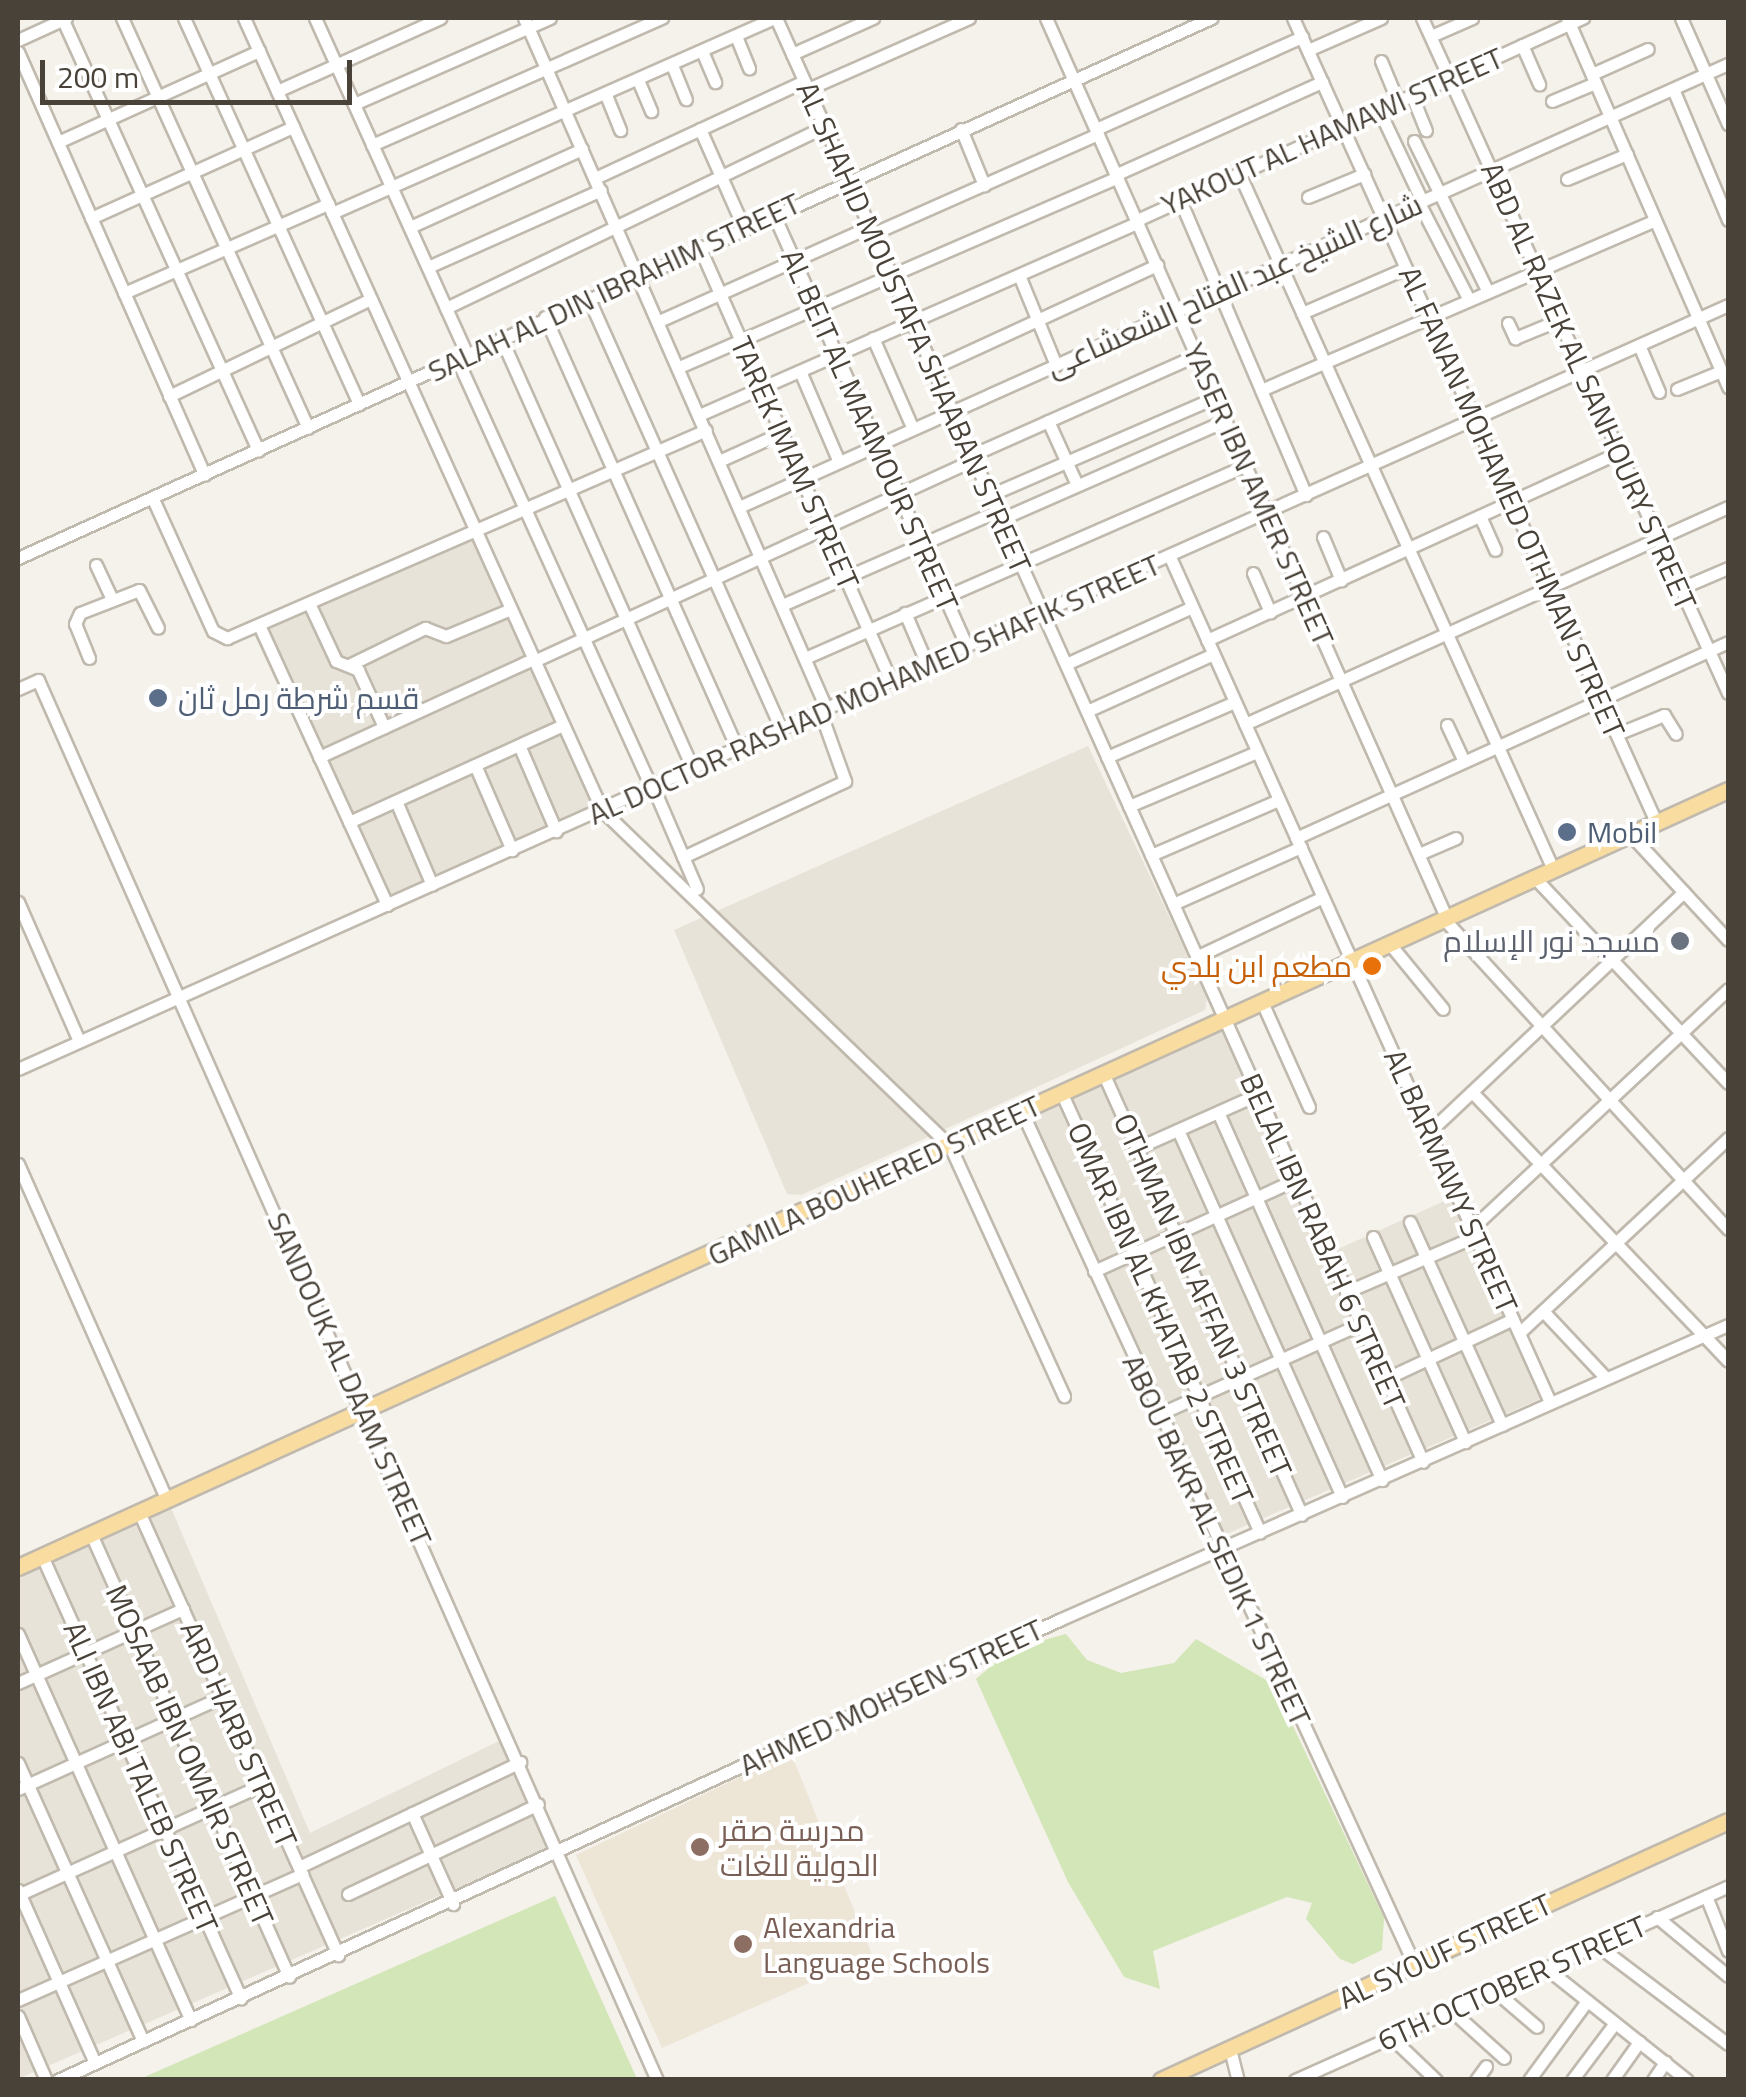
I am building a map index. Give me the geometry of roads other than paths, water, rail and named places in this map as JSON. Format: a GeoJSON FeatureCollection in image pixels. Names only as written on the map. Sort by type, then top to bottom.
{"type":"FeatureCollection","features":[{"type":"Feature","properties":{"kind":"main road","name":"GAMILA BOUHERED STREET"},"geometry":{"type":"LineString","coordinates":[[18,1567],[1728,791]]}},
{"type":"Feature","properties":{"kind":"main road","name":"AL SYOUF STREET"},"geometry":{"type":"LineString","coordinates":[[1161,2080],[1232,2056],[1728,1821]]}},
{"type":"Feature","properties":{"kind":"street"},"geometry":{"type":"LineString","coordinates":[[18,40],[64,18],[258,451]]}},
{"type":"Feature","properties":{"kind":"street"},"geometry":{"type":"LineString","coordinates":[[122,18],[308,428]]}},
{"type":"Feature","properties":{"kind":"street"},"geometry":{"type":"LineString","coordinates":[[184,18],[359,404]]}},
{"type":"Feature","properties":{"kind":"street"},"geometry":{"type":"LineString","coordinates":[[244,18],[602,810],[950,1146],[1064,1396]]}},
{"type":"Feature","properties":{"kind":"street"},"geometry":{"type":"LineString","coordinates":[[277,91],[440,18]]}},
{"type":"Feature","properties":{"kind":"street"},"geometry":{"type":"LineString","coordinates":[[354,104],[526,22],[550,18]]}},
{"type":"Feature","properties":{"kind":"street"},"geometry":{"type":"LineString","coordinates":[[372,145],[662,18]]}},
{"type":"Feature","properties":{"kind":"street"},"geometry":{"type":"LineString","coordinates":[[124,293],[278,226],[391,187],[775,18]]}},
{"type":"Feature","properties":{"kind":"street","name":"AL SHAHID MOUSTAFA SHAABAN STREET"},"geometry":{"type":"LineString","coordinates":[[775,18],[1224,1019]]}},
{"type":"Feature","properties":{"kind":"street"},"geometry":{"type":"LineString","coordinates":[[792,54],[873,18]]}},
{"type":"Feature","properties":{"kind":"street"},"geometry":{"type":"LineString","coordinates":[[428,267],[700,129],[969,18]]}},
{"type":"Feature","properties":{"kind":"street","name":"YASER IBN AMER STREET"},"geometry":{"type":"LineString","coordinates":[[1046,18],[1445,918],[1728,1229]]}},
{"type":"Feature","properties":{"kind":"street","name":"SALAH AL DIN IBRAHIM STREET"},"geometry":{"type":"LineString","coordinates":[[18,558],[743,226],[1211,18]]}},
{"type":"Feature","properties":{"kind":"street","name":"AL FANAN MOHAMED OTHMAN STREET"},"geometry":{"type":"LineString","coordinates":[[1293,18],[1656,822]]}},
{"type":"Feature","properties":{"kind":"street"},"geometry":{"type":"LineString","coordinates":[[1308,50],[1381,18]]}},
{"type":"Feature","properties":{"kind":"street","name":"ABD AL RAZEK AL SANHOURY STREET"},"geometry":{"type":"LineString","coordinates":[[1422,18],[1728,693]]}},
{"type":"Feature","properties":{"kind":"street"},"geometry":{"type":"LineString","coordinates":[[1430,36],[1472,18]]}},
{"type":"Feature","properties":{"kind":"street","name":"YAKOUT AL HAMAWI STREET"},"geometry":{"type":"LineString","coordinates":[[699,415],[1138,221],[1522,45],[1568,20],[1582,18]]}},
{"type":"Feature","properties":{"kind":"street"},"geometry":{"type":"LineString","coordinates":[[1681,18],[1706,74],[1724,102],[1728,124]]}},
{"type":"Feature","properties":{"kind":"street"},"geometry":{"type":"LineString","coordinates":[[320,19],[336,64],[446,308],[525,508],[698,889]]}},
{"type":"Feature","properties":{"kind":"street"},"geometry":{"type":"LineString","coordinates":[[1568,20],[1728,387]]}},
{"type":"Feature","properties":{"kind":"street"},"geometry":{"type":"LineString","coordinates":[[526,22],[805,658],[845,781],[683,856]]}},
{"type":"Feature","properties":{"kind":"street"},"geometry":{"type":"LineString","coordinates":[[736,36],[749,69]]}},
{"type":"Feature","properties":{"kind":"street"},"geometry":{"type":"LineString","coordinates":[[659,321],[794,260],[984,184],[1302,36]]}},
{"type":"Feature","properties":{"kind":"street"},"geometry":{"type":"LineString","coordinates":[[1522,45],[1539,84]]}},
{"type":"Feature","properties":{"kind":"street"},"geometry":{"type":"LineString","coordinates":[[1552,102],[1648,49]]}},
{"type":"Feature","properties":{"kind":"street"},"geometry":{"type":"LineString","coordinates":[[58,142],[259,51]]}},
{"type":"Feature","properties":{"kind":"street"},"geometry":{"type":"LineString","coordinates":[[702,51],[716,82]]}},
{"type":"Feature","properties":{"kind":"street"},"geometry":{"type":"LineString","coordinates":[[18,52],[204,476]]}},
{"type":"Feature","properties":{"kind":"street"},"geometry":{"type":"LineString","coordinates":[[1381,61],[1398,102]]}},
{"type":"Feature","properties":{"kind":"street","name":"شارع الشيخ عبد الفتاح الشعشاعى"},"geometry":{"type":"LineString","coordinates":[[739,506],[1728,64]]}},
{"type":"Feature","properties":{"kind":"street"},"geometry":{"type":"LineString","coordinates":[[672,65],[686,99]]}},
{"type":"Feature","properties":{"kind":"street"},"geometry":{"type":"LineString","coordinates":[[638,80],[651,111]]}},
{"type":"Feature","properties":{"kind":"street"},"geometry":{"type":"LineString","coordinates":[[679,367],[1322,82]]}},
{"type":"Feature","properties":{"kind":"street"},"geometry":{"type":"LineString","coordinates":[[1672,89],[1728,220]]}},
{"type":"Feature","properties":{"kind":"street"},"geometry":{"type":"LineString","coordinates":[[606,95],[620,130]]}},
{"type":"Feature","properties":{"kind":"street"},"geometry":{"type":"LineString","coordinates":[[1412,96],[1426,130]]}},
{"type":"Feature","properties":{"kind":"street"},"geometry":{"type":"LineString","coordinates":[[1379,110],[1469,300]]}},
{"type":"Feature","properties":{"kind":"street"},"geometry":{"type":"LineString","coordinates":[[91,218],[293,127]]}},
{"type":"Feature","properties":{"kind":"street"},"geometry":{"type":"LineString","coordinates":[[446,308],[824,127]]}},
{"type":"Feature","properties":{"kind":"street"},"geometry":{"type":"LineString","coordinates":[[700,129],[743,226]]}},
{"type":"Feature","properties":{"kind":"street"},"geometry":{"type":"LineString","coordinates":[[961,129],[984,184]]}},
{"type":"Feature","properties":{"kind":"street"},"geometry":{"type":"LineString","coordinates":[[1414,141],[1488,292]]}},
{"type":"Feature","properties":{"kind":"street"},"geometry":{"type":"LineString","coordinates":[[410,227],[582,149]]}},
{"type":"Feature","properties":{"kind":"street"},"geometry":{"type":"LineString","coordinates":[[1568,179],[1626,154]]}},
{"type":"Feature","properties":{"kind":"street"},"geometry":{"type":"LineString","coordinates":[[1239,174],[1552,869]]}},
{"type":"Feature","properties":{"kind":"street"},"geometry":{"type":"LineString","coordinates":[[1308,197],[1364,174]]}},
{"type":"Feature","properties":{"kind":"street"},"geometry":{"type":"LineString","coordinates":[[1180,200],[1306,495]]}},
{"type":"Feature","properties":{"kind":"street","name":"AL BEIT AL MAAMOUR STREET"},"geometry":{"type":"LineString","coordinates":[[773,213],[967,646]]}},
{"type":"Feature","properties":{"kind":"street"},"geometry":{"type":"LineString","coordinates":[[1262,390],[1655,220]]}},
{"type":"Feature","properties":{"kind":"street","name":"TAREK IMAM STREET"},"geometry":{"type":"LineString","coordinates":[[699,246],[890,680]]}},
{"type":"Feature","properties":{"kind":"street"},"geometry":{"type":"LineString","coordinates":[[933,368],[1157,265]]}},
{"type":"Feature","properties":{"kind":"street"},"geometry":{"type":"LineString","coordinates":[[1302,313],[1406,268]]}},
{"type":"Feature","properties":{"kind":"street"},"geometry":{"type":"LineString","coordinates":[[1019,275],[1056,365]]}},
{"type":"Feature","properties":{"kind":"street"},"geometry":{"type":"LineString","coordinates":[[588,298],[781,728]]}},
{"type":"Feature","properties":{"kind":"street"},"geometry":{"type":"LineString","coordinates":[[169,396],[270,344],[371,299]]}},
{"type":"Feature","properties":{"kind":"street","name":"AL DOCTOR RASHAD MOHAMED SHAFIK STREET"},"geometry":{"type":"LineString","coordinates":[[18,1070],[1728,305]]}},
{"type":"Feature","properties":{"kind":"street"},"geometry":{"type":"LineString","coordinates":[[545,317],[737,749]]}},
{"type":"Feature","properties":{"kind":"street"},"geometry":{"type":"LineString","coordinates":[[1508,322],[1517,338],[1559,320]]}},
{"type":"Feature","properties":{"kind":"street"},"geometry":{"type":"LineString","coordinates":[[501,338],[693,769]]}},
{"type":"Feature","properties":{"kind":"street"},"geometry":{"type":"LineString","coordinates":[[874,338],[913,429]]}},
{"type":"Feature","properties":{"kind":"street"},"geometry":{"type":"LineString","coordinates":[[1639,345],[1659,392]]}},
{"type":"Feature","properties":{"kind":"street"},"geometry":{"type":"LineString","coordinates":[[319,756],[761,558],[1197,355]]}},
{"type":"Feature","properties":{"kind":"street"},"geometry":{"type":"LineString","coordinates":[[800,371],[839,462]]}},
{"type":"Feature","properties":{"kind":"street"},"geometry":{"type":"LineString","coordinates":[[1677,389],[1721,371]]}},
{"type":"Feature","properties":{"kind":"street"},"geometry":{"type":"LineString","coordinates":[[990,496],[1216,397]]}},
{"type":"Feature","properties":{"kind":"street"},"geometry":{"type":"LineString","coordinates":[[782,605],[921,544],[1077,486],[1226,420]]}},
{"type":"Feature","properties":{"kind":"street"},"geometry":{"type":"LineString","coordinates":[[1048,422],[1077,486]]}},
{"type":"Feature","properties":{"kind":"street"},"geometry":{"type":"LineString","coordinates":[[153,499],[216,634],[260,625],[706,430]]}},
{"type":"Feature","properties":{"kind":"street"},"geometry":{"type":"LineString","coordinates":[[720,461],[782,434]]}},
{"type":"Feature","properties":{"kind":"street"},"geometry":{"type":"LineString","coordinates":[[1207,640],[1619,452]]}},
{"type":"Feature","properties":{"kind":"street"},"geometry":{"type":"LineString","coordinates":[[805,658],[1246,465]]}},
{"type":"Feature","properties":{"kind":"street"},"geometry":{"type":"LineString","coordinates":[[1245,724],[1728,506]]}},
{"type":"Feature","properties":{"kind":"street"},"geometry":{"type":"LineString","coordinates":[[1480,516],[1495,550]]}},
{"type":"Feature","properties":{"kind":"street"},"geometry":{"type":"LineString","coordinates":[[1322,538],[1342,580]]}},
{"type":"Feature","properties":{"kind":"street","name":"AL BARMAWY STREET"},"geometry":{"type":"LineString","coordinates":[[1170,557],[1550,1402]]}},
{"type":"Feature","properties":{"kind":"street"},"geometry":{"type":"LineString","coordinates":[[96,565],[112,600]]}},
{"type":"Feature","properties":{"kind":"street"},"geometry":{"type":"LineString","coordinates":[[1681,588],[1728,568]]}},
{"type":"Feature","properties":{"kind":"street"},"geometry":{"type":"LineString","coordinates":[[1253,573],[1270,612]]}},
{"type":"Feature","properties":{"kind":"street"},"geometry":{"type":"LineString","coordinates":[[89,658],[76,618],[112,600],[140,590],[158,628]]}},
{"type":"Feature","properties":{"kind":"street"},"geometry":{"type":"LineString","coordinates":[[309,603],[334,658],[349,665],[384,727]]}},
{"type":"Feature","properties":{"kind":"street"},"geometry":{"type":"LineString","coordinates":[[1066,664],[1192,607]]}},
{"type":"Feature","properties":{"kind":"street"},"geometry":{"type":"LineString","coordinates":[[349,665],[425,628],[451,635],[511,609]]}},
{"type":"Feature","properties":{"kind":"street"},"geometry":{"type":"LineString","coordinates":[[905,613],[927,664]]}},
{"type":"Feature","properties":{"kind":"street"},"geometry":{"type":"LineString","coordinates":[[260,625],[386,905]]}},
{"type":"Feature","properties":{"kind":"street"},"geometry":{"type":"LineString","coordinates":[[1173,904],[1392,794],[1728,642]]}},
{"type":"Feature","properties":{"kind":"street"},"geometry":{"type":"LineString","coordinates":[[1087,711],[1213,654]]}},
{"type":"Feature","properties":{"kind":"street","name":"SANDOUK AL DAAM STREET"},"geometry":{"type":"LineString","coordinates":[[18,689],[38,680],[365,1410],[657,2080]]}},
{"type":"Feature","properties":{"kind":"street"},"geometry":{"type":"LineString","coordinates":[[1107,757],[1235,702]]}},
{"type":"Feature","properties":{"kind":"street"},"geometry":{"type":"LineString","coordinates":[[1616,734],[1664,715],[1676,734]]}},
{"type":"Feature","properties":{"kind":"street"},"geometry":{"type":"LineString","coordinates":[[349,822],[563,725]]}},
{"type":"Feature","properties":{"kind":"street"},"geometry":{"type":"LineString","coordinates":[[1448,725],[1464,762]]}},
{"type":"Feature","properties":{"kind":"street"},"geometry":{"type":"LineString","coordinates":[[518,745],[556,831]]}},
{"type":"Feature","properties":{"kind":"street"},"geometry":{"type":"LineString","coordinates":[[1129,806],[1258,752]]}},
{"type":"Feature","properties":{"kind":"street"},"geometry":{"type":"LineString","coordinates":[[475,765],[512,850]]}},
{"type":"Feature","properties":{"kind":"street"},"geometry":{"type":"LineString","coordinates":[[1151,855],[1279,800]]}},
{"type":"Feature","properties":{"kind":"street"},"geometry":{"type":"LineString","coordinates":[[396,801],[432,885]]}},
{"type":"Feature","properties":{"kind":"street"},"geometry":{"type":"LineString","coordinates":[[1630,834],[1728,940]]}},
{"type":"Feature","properties":{"kind":"street"},"geometry":{"type":"LineString","coordinates":[[1419,854],[1456,838]]}},
{"type":"Feature","properties":{"kind":"street"},"geometry":{"type":"LineString","coordinates":[[1534,878],[1728,1083]]}},
{"type":"Feature","properties":{"kind":"street"},"geometry":{"type":"LineString","coordinates":[[1430,1132],[1684,892]]}},
{"type":"Feature","properties":{"kind":"street"},"geometry":{"type":"LineString","coordinates":[[1196,956],[1323,897]]}},
{"type":"Feature","properties":{"kind":"street"},"geometry":{"type":"LineString","coordinates":[[18,902],[79,1042]]}},
{"type":"Feature","properties":{"kind":"street"},"geometry":{"type":"LineString","coordinates":[[1389,944],[1443,1009]]}},
{"type":"Feature","properties":{"kind":"street"},"geometry":{"type":"LineString","coordinates":[[1346,1292],[1426,1258],[1474,1232],[1540,1164],[1728,989]]}},
{"type":"Feature","properties":{"kind":"street"},"geometry":{"type":"LineString","coordinates":[[1262,1002],[1309,1107]]}},
{"type":"Feature","properties":{"kind":"street","name":"BELAL IBN RABAH 6 STREET"},"geometry":{"type":"LineString","coordinates":[[1224,1019],[1423,1462]]}},
{"type":"Feature","properties":{"kind":"street","name":"OTHMAN IBN AFFAN 3 STREET"},"geometry":{"type":"LineString","coordinates":[[1104,1075],[1302,1514]]}},
{"type":"Feature","properties":{"kind":"street"},"geometry":{"type":"LineString","coordinates":[[1472,1092],[1728,1361]]}},
{"type":"Feature","properties":{"kind":"street","name":"OMAR IBN AL KHATAB 2 STREET"},"geometry":{"type":"LineString","coordinates":[[1062,1094],[1260,1532]]}},
{"type":"Feature","properties":{"kind":"street"},"geometry":{"type":"LineString","coordinates":[[1137,1148],[1256,1095]]}},
{"type":"Feature","properties":{"kind":"street","name":"ABOU BAKR AL SEDIK 1 STREET"},"geometry":{"type":"LineString","coordinates":[[1022,1112],[1220,1550],[1415,1966]]}},
{"type":"Feature","properties":{"kind":"street"},"geometry":{"type":"LineString","coordinates":[[1218,1112],[1382,1480]]}},
{"type":"Feature","properties":{"kind":"street"},"geometry":{"type":"LineString","coordinates":[[1178,1130],[1342,1497]]}},
{"type":"Feature","properties":{"kind":"street"},"geometry":{"type":"LineString","coordinates":[[1520,1333],[1728,1138]]}},
{"type":"Feature","properties":{"kind":"street"},"geometry":{"type":"LineString","coordinates":[[18,1164],[167,1500]]}},
{"type":"Feature","properties":{"kind":"street"},"geometry":{"type":"LineString","coordinates":[[1094,1271],[1296,1180]]}},
{"type":"Feature","properties":{"kind":"street"},"geometry":{"type":"LineString","coordinates":[[1410,1222],[1502,1425]]}},
{"type":"Feature","properties":{"kind":"street"},"geometry":{"type":"LineString","coordinates":[[1373,1237],[1465,1442]]}},
{"type":"Feature","properties":{"kind":"street"},"geometry":{"type":"LineString","coordinates":[[1543,1311],[1605,1378]]}},
{"type":"Feature","properties":{"kind":"street"},"geometry":{"type":"LineString","coordinates":[[1385,1379],[1514,1320]]}},
{"type":"Feature","properties":{"kind":"street"},"geometry":{"type":"LineString","coordinates":[[1159,1414],[1360,1324]]}},
{"type":"Feature","properties":{"kind":"street","name":"AHMED MOHSEN STREET"},"geometry":{"type":"LineString","coordinates":[[58,2080],[561,1856],[1220,1550],[1728,1325]]}},
{"type":"Feature","properties":{"kind":"street","name":"ARD HARB STREET"},"geometry":{"type":"LineString","coordinates":[[139,1512],[338,1955]]}},
{"type":"Feature","properties":{"kind":"street","name":"MOSAAB IBN OMAIR STREET"},"geometry":{"type":"LineString","coordinates":[[91,1534],[289,1977]]}},
{"type":"Feature","properties":{"kind":"street","name":"ALI IBN ABI TALEB STREET"},"geometry":{"type":"LineString","coordinates":[[42,1556],[240,1998]]}},
{"type":"Feature","properties":{"kind":"street"},"geometry":{"type":"LineString","coordinates":[[18,1684],[182,1608]]}},
{"type":"Feature","properties":{"kind":"street"},"geometry":{"type":"LineString","coordinates":[[18,1634],[192,2020]]}},
{"type":"Feature","properties":{"kind":"street"},"geometry":{"type":"LineString","coordinates":[[22,1787],[222,1697]]}},
{"type":"Feature","properties":{"kind":"street"},"geometry":{"type":"LineString","coordinates":[[18,2000],[253,1896],[520,1762]]}},
{"type":"Feature","properties":{"kind":"street"},"geometry":{"type":"LineString","coordinates":[[18,1763],[22,1787],[67,1872],[144,2042]]}},
{"type":"Feature","properties":{"kind":"street"},"geometry":{"type":"LineString","coordinates":[[94,2063],[18,1893],[262,1785]]}},
{"type":"Feature","properties":{"kind":"street"},"geometry":{"type":"LineString","coordinates":[[348,1894],[538,1804]]}},
{"type":"Feature","properties":{"kind":"street"},"geometry":{"type":"LineString","coordinates":[[412,1813],[453,1904]]}},
{"type":"Feature","properties":{"kind":"street","name":"6TH OCTOBER STREET"},"geometry":{"type":"LineString","coordinates":[[1296,2080],[1728,1886]]}},
{"type":"Feature","properties":{"kind":"street"},"geometry":{"type":"LineString","coordinates":[[1706,1896],[1728,1951]]}},
{"type":"Feature","properties":{"kind":"street"},"geometry":{"type":"LineString","coordinates":[[1657,1918],[1728,1976]]}},
{"type":"Feature","properties":{"kind":"street"},"geometry":{"type":"LineString","coordinates":[[1597,1945],[1728,2044]]}},
{"type":"Feature","properties":{"kind":"street"},"geometry":{"type":"LineString","coordinates":[[1546,1968],[1687,2080]]}},
{"type":"Feature","properties":{"kind":"street"},"geometry":{"type":"LineString","coordinates":[[1495,1991],[1537,2027]]}},
{"type":"Feature","properties":{"kind":"street"},"geometry":{"type":"LineString","coordinates":[[1529,2080],[1587,2001]]}},
{"type":"Feature","properties":{"kind":"street"},"geometry":{"type":"LineString","coordinates":[[1452,2011],[1504,2058]]}},
{"type":"Feature","properties":{"kind":"street"},"geometry":{"type":"LineString","coordinates":[[18,2016],[46,2080]]}},
{"type":"Feature","properties":{"kind":"street"},"geometry":{"type":"LineString","coordinates":[[1572,2080],[1615,2022]]}},
{"type":"Feature","properties":{"kind":"street"},"geometry":{"type":"LineString","coordinates":[[1392,2038],[1431,2078]]}},
{"type":"Feature","properties":{"kind":"street"},"geometry":{"type":"LineString","coordinates":[[1612,2080],[1639,2042]]}},
{"type":"Feature","properties":{"kind":"street"},"geometry":{"type":"LineString","coordinates":[[1232,2056],[1238,2080]]}},
{"type":"Feature","properties":{"kind":"street"},"geometry":{"type":"LineString","coordinates":[[1232,2056],[1246,2080]]}},
{"type":"Feature","properties":{"kind":"street"},"geometry":{"type":"LineString","coordinates":[[1652,2080],[1665,2062]]}},
{"type":"Feature","properties":{"kind":"street"},"geometry":{"type":"LineString","coordinates":[[1476,2080],[1486,2066]]}},
{"type":"Feature","properties":{"kind":"place","name":"قسم شرطة رمل ثان"},"geometry":{"type":"Point","coordinates":[158,698]}},
{"type":"Feature","properties":{"kind":"place","name":"Mobil"},"geometry":{"type":"Point","coordinates":[1567,832]}},
{"type":"Feature","properties":{"kind":"place","name":"مسجد نور الإسلام"},"geometry":{"type":"Point","coordinates":[1680,941]}},
{"type":"Feature","properties":{"kind":"place","name":"مطعم ابن بلدي"},"geometry":{"type":"Point","coordinates":[1372,966]}},
{"type":"Feature","properties":{"kind":"place","name":"مدرسة صقر الدولية للغات"},"geometry":{"type":"Point","coordinates":[700,1847]}},
{"type":"Feature","properties":{"kind":"place","name":"Alexandria Language Schools"},"geometry":{"type":"Point","coordinates":[743,1944]}}]}
